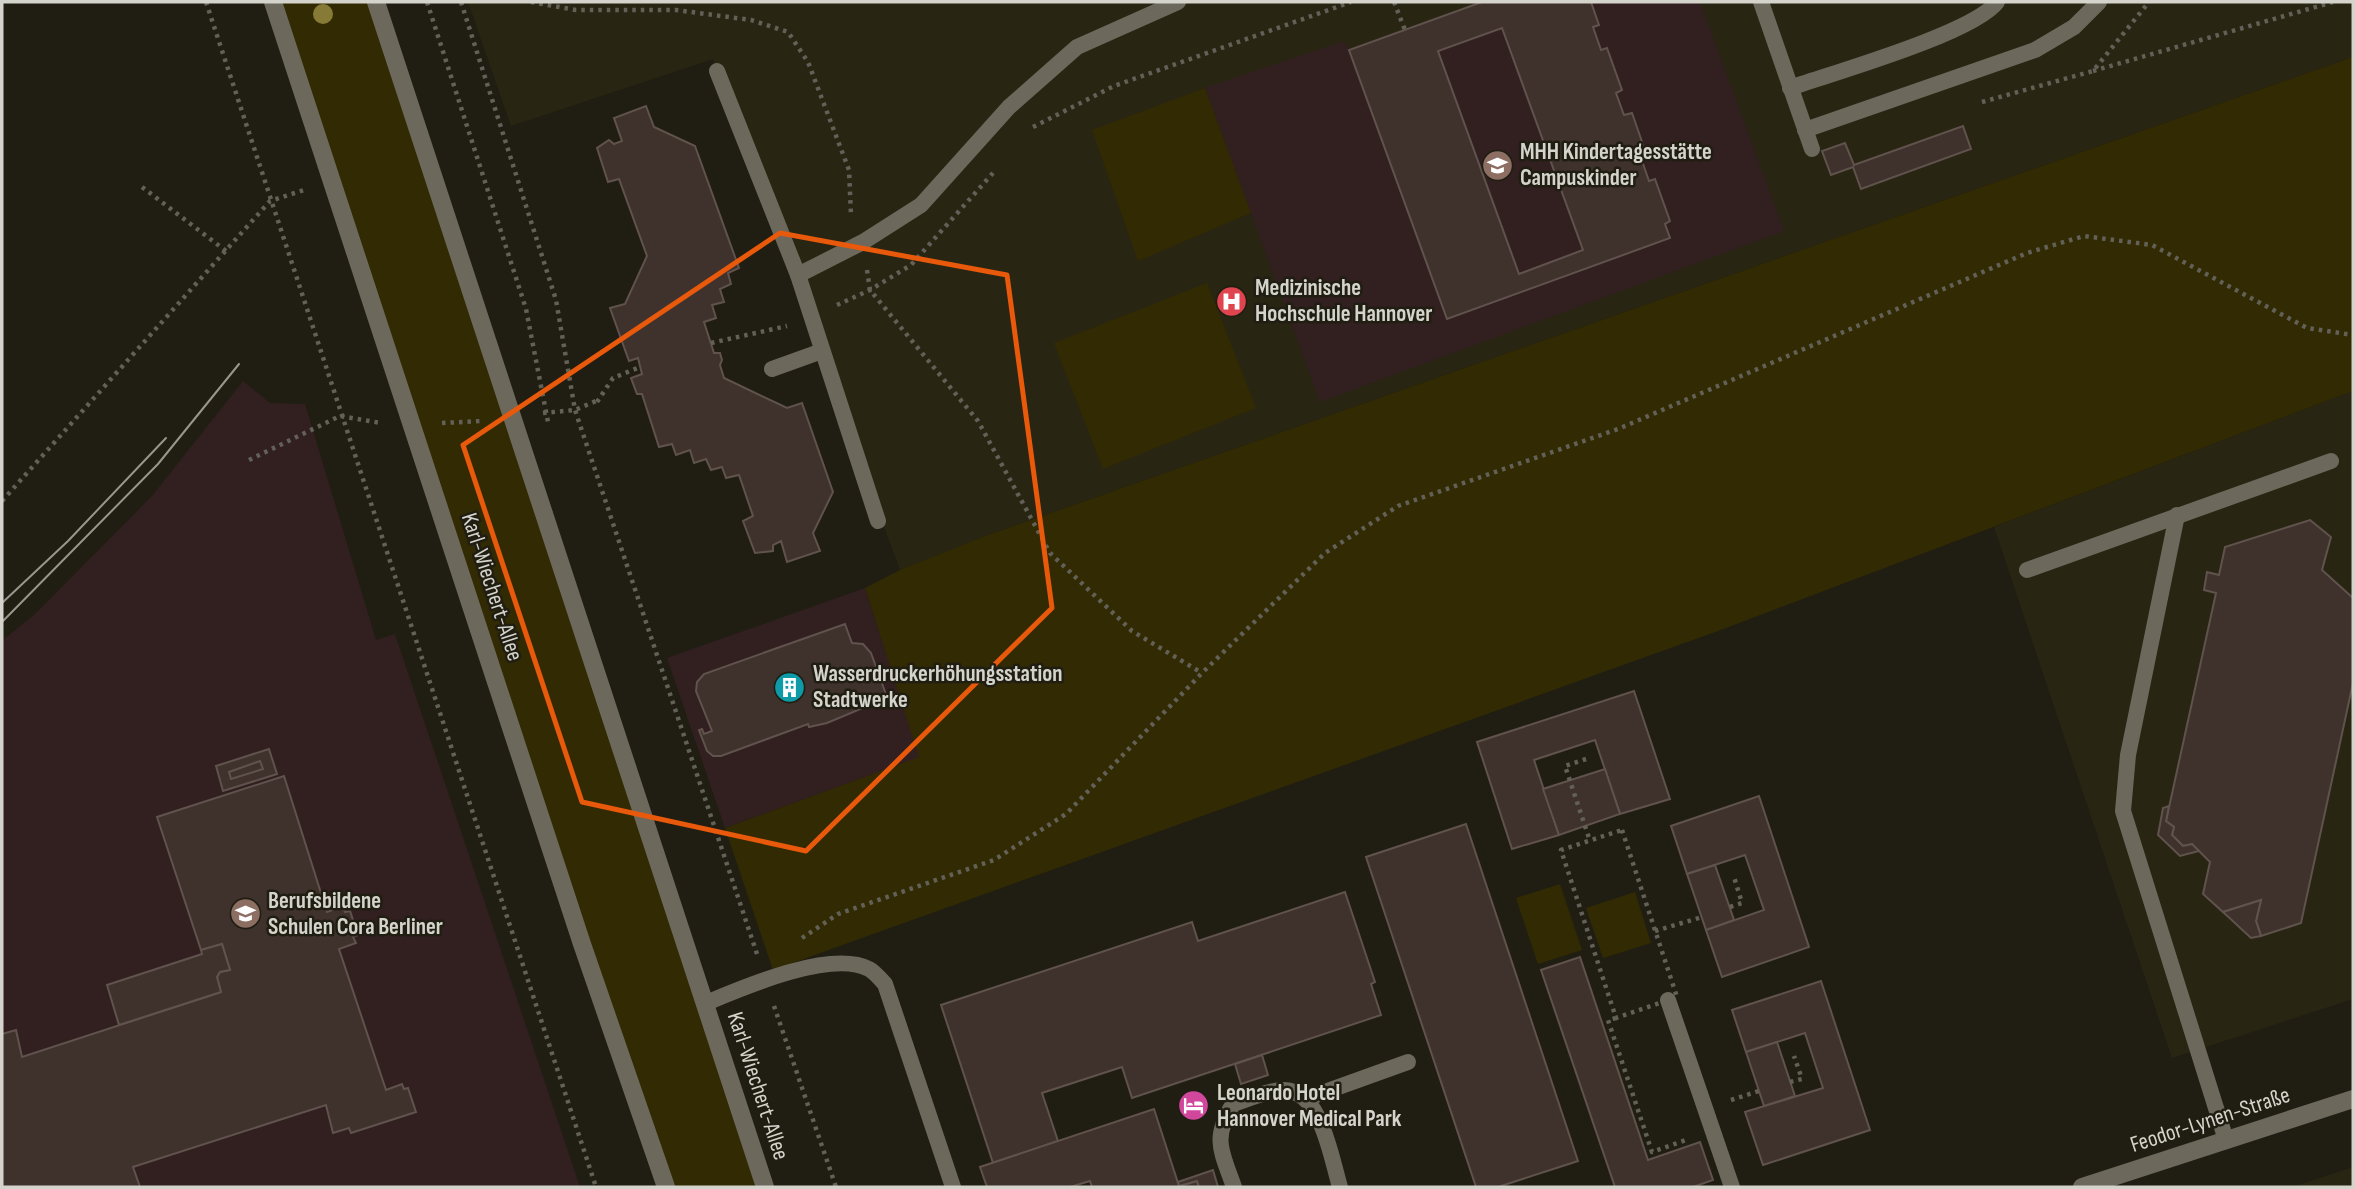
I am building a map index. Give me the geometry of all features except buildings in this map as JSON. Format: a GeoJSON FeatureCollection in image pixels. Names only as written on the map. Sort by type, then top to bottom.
{"type":"FeatureCollection","features":[{"type":"Feature","properties":{"kind":"main road","name":"Karl-Wiechert-Allee"},"geometry":{"type":"LineString","coordinates":[[273,2],[582,944],[666,1187]]}},
{"type":"Feature","properties":{"kind":"main road","name":"Karl-Wiechert-Allee"},"geometry":{"type":"LineString","coordinates":[[376,2],[765,1187]]}},
{"type":"Feature","properties":{"kind":"main road","name":"Feodor-Lynen-Straße"},"geometry":{"type":"LineString","coordinates":[[2082,1187],[2353,1099]]}},
{"type":"Feature","properties":{"kind":"lane"},"geometry":{"type":"LineString","coordinates":[[799,275],[863,242],[921,205],[1009,107],[1077,47],[1143,7],[1178,2]]}},
{"type":"Feature","properties":{"kind":"lane"},"geometry":{"type":"LineString","coordinates":[[1761,2],[1812,149]]}},
{"type":"Feature","properties":{"kind":"lane"},"geometry":{"type":"LineString","coordinates":[[1790,88],[1965,25],[1992,9],[1997,2]]}},
{"type":"Feature","properties":{"kind":"lane"},"geometry":{"type":"LineString","coordinates":[[1805,130],[2035,50],[2074,27],[2099,2]]}},
{"type":"Feature","properties":{"kind":"lane"},"geometry":{"type":"LineString","coordinates":[[717,71],[799,275],[878,522]]}},
{"type":"Feature","properties":{"kind":"lane"},"geometry":{"type":"LineString","coordinates":[[772,369],[822,351]]}},
{"type":"Feature","properties":{"kind":"lane"},"geometry":{"type":"LineString","coordinates":[[2026,570],[2331,461]]}},
{"type":"Feature","properties":{"kind":"lane"},"geometry":{"type":"LineString","coordinates":[[2178,515],[2128,755],[2123,811],[2226,1140]]}},
{"type":"Feature","properties":{"kind":"lane"},"geometry":{"type":"LineString","coordinates":[[706,1003],[765,980],[829,964],[848,964],[870,969],[885,984],[953,1187]]}},
{"type":"Feature","properties":{"kind":"lane"},"geometry":{"type":"LineString","coordinates":[[1668,1000],[1732,1187]]}},
{"type":"Feature","properties":{"kind":"lane"},"geometry":{"type":"LineString","coordinates":[[1234,1187],[1218,1141],[1221,1124],[1233,1104],[1283,1090],[1308,1098],[1408,1062]]}},
{"type":"Feature","properties":{"kind":"lane"},"geometry":{"type":"LineString","coordinates":[[1308,1098],[1316,1111],[1340,1187]]}},
{"type":"Feature","properties":{"kind":"path"},"geometry":{"type":"LineString","coordinates":[[206,2],[340,416],[596,1187]]}},
{"type":"Feature","properties":{"kind":"path"},"geometry":{"type":"LineString","coordinates":[[427,2],[526,309],[549,425]]}},
{"type":"Feature","properties":{"kind":"path"},"geometry":{"type":"LineString","coordinates":[[461,2],[556,300],[575,410],[836,1187]]}},
{"type":"Feature","properties":{"kind":"path"},"geometry":{"type":"LineString","coordinates":[[1024,137],[1032,127],[1114,86],[1351,2]]}},
{"type":"Feature","properties":{"kind":"path"},"geometry":{"type":"LineString","coordinates":[[1394,2],[1405,30]]}},
{"type":"Feature","properties":{"kind":"path"},"geometry":{"type":"LineString","coordinates":[[2093,71],[2149,2]]}},
{"type":"Feature","properties":{"kind":"path"},"geometry":{"type":"LineString","coordinates":[[1978,103],[2333,2]]}},
{"type":"Feature","properties":{"kind":"path"},"geometry":{"type":"LineString","coordinates":[[711,343],[775,330],[811,317],[870,290],[911,265],[998,167]]}},
{"type":"Feature","properties":{"kind":"path"},"geometry":{"type":"LineString","coordinates":[[142,187],[226,251]]}},
{"type":"Feature","properties":{"kind":"path"},"geometry":{"type":"LineString","coordinates":[[2,500],[270,201],[304,190]]}},
{"type":"Feature","properties":{"kind":"path"},"geometry":{"type":"LineString","coordinates":[[794,943],[838,914],[994,860],[1066,814],[1202,673],[1325,553],[1398,506],[1618,429],[2027,254],[2084,236],[2152,245],[2307,328],[2353,335]]}},
{"type":"Feature","properties":{"kind":"path"},"geometry":{"type":"LineString","coordinates":[[863,242],[870,290],[978,421],[1050,553],[1132,631],[1202,673]]}},
{"type":"Feature","properties":{"kind":"path"},"geometry":{"type":"LineString","coordinates":[[249,460],[340,416],[379,423],[412,424],[575,410],[597,401],[613,378],[640,367]]}},
{"type":"Feature","properties":{"kind":"path"},"geometry":{"type":"LineString","coordinates":[[1586,759],[1565,766],[1590,841]]}},
{"type":"Feature","properties":{"kind":"path"},"geometry":{"type":"LineString","coordinates":[[1622,831],[1677,998],[1616,1018],[1561,850],[1590,841],[1622,831]]}},
{"type":"Feature","properties":{"kind":"path"},"geometry":{"type":"LineString","coordinates":[[1730,907],[1742,904],[1734,877]]}},
{"type":"Feature","properties":{"kind":"path"},"geometry":{"type":"LineString","coordinates":[[1655,931],[1702,917]]}},
{"type":"Feature","properties":{"kind":"path"},"geometry":{"type":"LineString","coordinates":[[1790,1082],[1802,1079],[1794,1056]]}},
{"type":"Feature","properties":{"kind":"path"},"geometry":{"type":"LineString","coordinates":[[1725,1102],[1759,1091]]}},
{"type":"Feature","properties":{"kind":"path"},"geometry":{"type":"LineString","coordinates":[[1674,1144],[1676,1151]]}},
{"type":"Feature","properties":{"kind":"highlighted area"},"geometry":{"type":"Polygon","coordinates":[[[780,233],[1007,275],[1052,608],[806,851],[582,802],[463,445],[780,233]]]}},
{"type":"Feature","properties":{"kind":"shaded area"},"geometry":{"type":"Polygon","coordinates":[[[273,2],[376,2],[766,1187],[668,1187],[273,2]]]}},
{"type":"Feature","properties":{"kind":"shaded area","name":"Medizinische Hochschule Hannover"},"geometry":{"type":"Polygon","coordinates":[[[468,2],[2353,2],[2353,57],[985,536],[900,570],[713,59],[511,126],[468,2]]]}},
{"type":"Feature","properties":{"kind":"shaded area","name":"MHH Kindertagesstätte Campuskinder"},"geometry":{"type":"Polygon","coordinates":[[[1482,2],[1700,2],[1784,231],[1320,402],[1205,88],[1344,41],[1349,50],[1482,2]]]}},
{"type":"Feature","properties":{"kind":"shaded area"},"geometry":{"type":"Polygon","coordinates":[[[2353,57],[2353,391],[1718,631],[773,970],[725,828],[919,757],[865,588],[900,570],[985,536],[2353,57]]]}},
{"type":"Feature","properties":{"kind":"shaded area"},"geometry":{"type":"Polygon","coordinates":[[[1205,88],[1251,213],[1138,261],[1092,130],[1205,88]]]}},
{"type":"Feature","properties":{"kind":"shaded area"},"geometry":{"type":"Polygon","coordinates":[[[1207,283],[1256,408],[1103,469],[1054,343],[1207,283]]]}},
{"type":"Feature","properties":{"kind":"shaded area","name":"Berufsbildene Schulen Cora Berliner"},"geometry":{"type":"Polygon","coordinates":[[[243,381],[270,403],[305,404],[376,640],[395,634],[580,1187],[2,1187],[2,641],[36,613],[152,496],[243,381]]]}},
{"type":"Feature","properties":{"kind":"shaded area"},"geometry":{"type":"Polygon","coordinates":[[[2353,391],[2353,999],[2172,1058],[1994,527],[2353,391]]]}},
{"type":"Feature","properties":{"kind":"shaded area"},"geometry":{"type":"Polygon","coordinates":[[[865,588],[920,757],[725,828],[667,658],[865,588]]]}},
{"type":"Feature","properties":{"kind":"shaded area"},"geometry":{"type":"Polygon","coordinates":[[[1560,884],[1582,950],[1538,964],[1516,898],[1560,884]]]}},
{"type":"Feature","properties":{"kind":"shaded area"},"geometry":{"type":"Polygon","coordinates":[[[1635,892],[1651,943],[1603,958],[1586,908],[1635,892]]]}},
{"type":"Feature","properties":{"kind":"shaded area"},"geometry":{"type":"Polygon","coordinates":[[[2353,1167],[2353,1187],[2293,1187],[2353,1167]]]}},
{"type":"Feature","properties":{"kind":"tram line"},"geometry":{"type":"LineString","coordinates":[[2,622],[158,464],[239,364]]}},
{"type":"Feature","properties":{"kind":"tram line"},"geometry":{"type":"LineString","coordinates":[[2,603],[68,541],[166,438]]}},
{"type":"Feature","properties":{"kind":"place","name":"MHH Kindertagesstätte Campuskinder"},"geometry":{"type":"Point","coordinates":[1497,165]}},
{"type":"Feature","properties":{"kind":"place","name":"Medizinische Hochschule Hannover"},"geometry":{"type":"Point","coordinates":[1232,301]}},
{"type":"Feature","properties":{"kind":"place","name":"Wasserdruckerhöhungsstation Stadtwerke"},"geometry":{"type":"Point","coordinates":[790,687]}},
{"type":"Feature","properties":{"kind":"place","name":"Berufsbildene Schulen Cora Berliner"},"geometry":{"type":"Point","coordinates":[245,914]}},
{"type":"Feature","properties":{"kind":"place","name":"Leonardo Hotel Hannover Medical Park"},"geometry":{"type":"Point","coordinates":[1194,1106]}}]}
